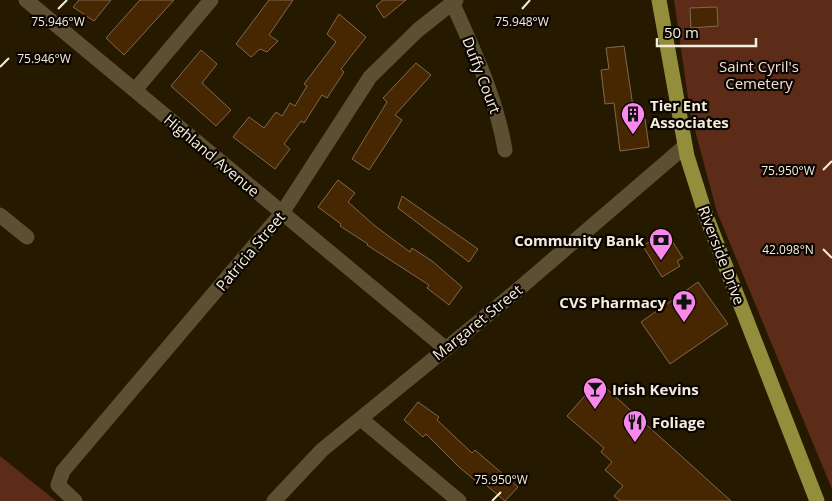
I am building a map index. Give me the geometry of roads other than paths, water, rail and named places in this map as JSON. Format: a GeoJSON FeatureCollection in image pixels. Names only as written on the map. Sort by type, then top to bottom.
{"type":"FeatureCollection","features":[{"type":"Feature","properties":{"kind":"main road","name":"Riverside Drive"},"geometry":{"type":"LineString","coordinates":[[659,0],[684,147],[706,216],[817,501]]}},
{"type":"Feature","properties":{"kind":"street","name":"Highland Avenue"},"geometry":{"type":"LineString","coordinates":[[26,0],[445,348]]}},
{"type":"Feature","properties":{"kind":"street"},"geometry":{"type":"LineString","coordinates":[[135,90],[211,0]]}},
{"type":"Feature","properties":{"kind":"street","name":"Duffy Court"},"geometry":{"type":"LineString","coordinates":[[454,1],[499,116],[505,150]]}},
{"type":"Feature","properties":{"kind":"street","name":"Patricia Street"},"geometry":{"type":"LineString","coordinates":[[75,501],[58,485],[63,471],[282,213],[370,77],[398,48],[454,1]]}},
{"type":"Feature","properties":{"kind":"street","name":"Margaret Street"},"geometry":{"type":"LineString","coordinates":[[274,501],[322,450],[514,293],[684,147]]}},
{"type":"Feature","properties":{"kind":"street"},"geometry":{"type":"LineString","coordinates":[[0,215],[27,237]]}},
{"type":"Feature","properties":{"kind":"street"},"geometry":{"type":"LineString","coordinates":[[361,419],[459,501]]}},
{"type":"Feature","properties":{"kind":"place","name":"Tier Ent Associates"},"geometry":{"type":"Point","coordinates":[633,135]}},
{"type":"Feature","properties":{"kind":"place","name":"Community Bank"},"geometry":{"type":"Point","coordinates":[661,261]}},
{"type":"Feature","properties":{"kind":"place","name":"CVS Pharmacy"},"geometry":{"type":"Point","coordinates":[684,323]}},
{"type":"Feature","properties":{"kind":"place","name":"Irish Kevins"},"geometry":{"type":"Point","coordinates":[595,410]}},
{"type":"Feature","properties":{"kind":"place","name":"Foliage"},"geometry":{"type":"Point","coordinates":[635,443]}},
{"type":"Feature","properties":{"kind":"park label","name":"Saint Cyril's Cemetery"},"geometry":{"type":"Point","coordinates":[759,74]}}]}
